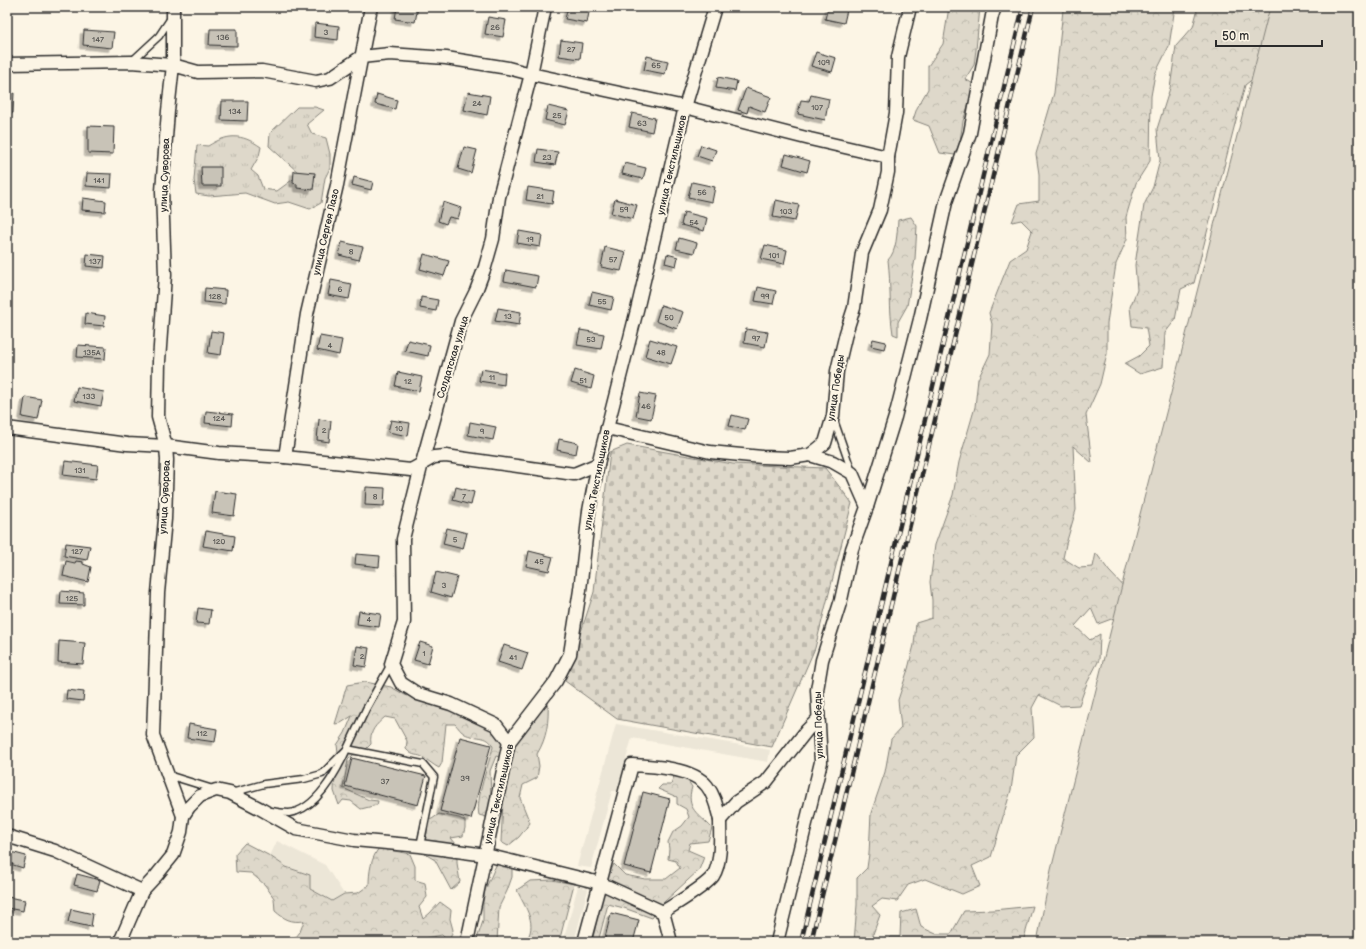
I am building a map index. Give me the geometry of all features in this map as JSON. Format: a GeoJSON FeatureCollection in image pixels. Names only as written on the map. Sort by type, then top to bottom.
{"type":"FeatureCollection","features":[{"type":"Feature","properties":{"kind":"street","name":"улица Сергея Лазо"},"geometry":{"type":"LineString","coordinates":[[285,457],[307,314],[337,185],[371,7]]}},
{"type":"Feature","properties":{"kind":"street","name":"Солдатская улица"},"geometry":{"type":"LineString","coordinates":[[391,664],[404,622],[403,539],[422,463],[462,321],[476,291],[485,266],[492,239],[499,197],[531,74],[545,7]]}},
{"type":"Feature","properties":{"kind":"street","name":"улица Текстильщиков"},"geometry":{"type":"LineString","coordinates":[[467,942],[509,742],[556,681],[570,654],[580,590],[589,511],[598,464],[637,310],[685,107],[715,7]]}},
{"type":"Feature","properties":{"kind":"street","name":"улица Победы"},"geometry":{"type":"LineString","coordinates":[[810,455],[825,444],[833,416],[837,371],[846,333],[854,308],[862,254],[880,210],[888,172],[888,156],[896,113],[898,57],[910,7]]}},
{"type":"Feature","properties":{"kind":"street","name":"улица Победы"},"geometry":{"type":"LineString","coordinates":[[777,942],[821,762],[817,690],[822,660],[841,600],[852,549],[867,508],[895,417],[918,326],[946,202],[970,133],[995,7]]}},
{"type":"Feature","properties":{"kind":"street","name":"улица Суворова"},"geometry":{"type":"LineString","coordinates":[[120,942],[142,891],[173,855],[181,832],[183,816],[154,735],[158,592],[165,512],[167,460],[166,446],[158,417],[159,361],[165,275],[162,191],[173,65],[173,12]]}},
{"type":"Feature","properties":{"kind":"street"},"geometry":{"type":"LineString","coordinates":[[7,64],[131,62],[173,65],[198,72],[262,71],[316,81],[330,78],[361,56],[390,54],[446,58],[508,68],[685,107],[810,139],[888,156]]}},
{"type":"Feature","properties":{"kind":"street"},"geometry":{"type":"LineString","coordinates":[[7,428],[127,444],[166,446],[219,453],[285,457],[411,470],[434,457],[446,456],[574,474],[598,464]]}},
{"type":"Feature","properties":{"kind":"street"},"geometry":{"type":"LineString","coordinates":[[607,428],[710,452],[790,458],[810,455],[833,462],[852,473],[867,508]]}},
{"type":"Feature","properties":{"kind":"street"},"geometry":{"type":"LineString","coordinates":[[391,664],[401,683],[418,694],[451,704],[496,725],[509,742]]}},
{"type":"Feature","properties":{"kind":"street"},"geometry":{"type":"LineString","coordinates":[[720,820],[736,802],[766,782],[807,730],[818,719]]}},
{"type":"Feature","properties":{"kind":"street"},"geometry":{"type":"LineString","coordinates":[[584,942],[632,765],[658,766],[694,775],[707,786],[716,802],[720,820],[720,848],[717,865],[713,876],[700,888],[662,912]]}},
{"type":"Feature","properties":{"kind":"street"},"geometry":{"type":"LineString","coordinates":[[183,816],[189,807],[200,796],[216,790],[230,793],[296,829],[354,840],[420,846],[486,855],[600,883],[662,912],[671,942]]}},
{"type":"Feature","properties":{"kind":"street"},"geometry":{"type":"LineString","coordinates":[[7,836],[55,851],[142,891]]}},
{"type":"Feature","properties":{"kind":"lane"},"geometry":{"type":"LineString","coordinates":[[131,62],[159,36],[173,12]]}},
{"type":"Feature","properties":{"kind":"lane"},"geometry":{"type":"LineString","coordinates":[[833,416],[852,473]]}},
{"type":"Feature","properties":{"kind":"lane"},"geometry":{"type":"LineString","coordinates":[[259,808],[289,813],[300,809],[313,800],[330,782],[366,709],[391,664]]}},
{"type":"Feature","properties":{"kind":"lane"},"geometry":{"type":"LineString","coordinates":[[230,793],[264,784],[304,779],[322,774],[347,749]]}},
{"type":"Feature","properties":{"kind":"lane"},"geometry":{"type":"LineString","coordinates":[[347,749],[423,764],[434,777],[420,846]]}},
{"type":"Feature","properties":{"kind":"lane"},"geometry":{"type":"LineString","coordinates":[[168,775],[216,790]]}},
{"type":"Feature","properties":{"kind":"shaded area"},"geometry":{"type":"Polygon","coordinates":[[[616,724],[770,750],[768,762],[632,738],[617,791],[612,791],[591,868],[577,866],[616,724]]]}},
{"type":"Feature","properties":{"kind":"shaded area"},"geometry":{"type":"Polygon","coordinates":[[[277,841],[325,865],[344,894],[332,901],[310,889],[310,875],[286,867],[270,856],[277,841]]]}},
{"type":"Feature","properties":{"kind":"shaded area"},"geometry":{"type":"Polygon","coordinates":[[[578,886],[588,889],[574,942],[563,942],[578,886]]]}},
{"type":"Feature","properties":{"kind":"green space"},"geometry":{"type":"Polygon","coordinates":[[[949,7],[980,7],[974,65],[965,79],[975,85],[963,121],[960,141],[955,155],[940,153],[929,126],[913,120],[917,108],[928,89],[928,66],[943,44],[949,7]]]}},
{"type":"Feature","properties":{"kind":"green space"},"geometry":{"type":"Polygon","coordinates":[[[1065,7],[1175,7],[1169,46],[1155,74],[1151,96],[1150,161],[1136,183],[1126,217],[1127,239],[1116,264],[1107,323],[1107,354],[1100,384],[1086,415],[1092,463],[1073,446],[1076,510],[1063,558],[1079,568],[1093,567],[1096,553],[1109,571],[1130,593],[1122,615],[1098,624],[1091,608],[1075,626],[1090,640],[1100,634],[1099,660],[1087,683],[1079,705],[1061,706],[1039,695],[1032,708],[1034,737],[1016,755],[1011,790],[991,857],[972,866],[980,886],[962,894],[925,879],[908,885],[897,901],[882,899],[872,906],[880,915],[873,934],[875,942],[854,942],[857,905],[857,878],[867,868],[871,813],[885,772],[891,739],[901,728],[898,700],[914,645],[916,623],[932,618],[930,582],[935,545],[953,495],[959,462],[975,407],[978,379],[990,354],[992,324],[989,313],[1010,260],[1026,249],[1032,231],[1021,220],[1012,222],[1019,204],[1039,201],[1039,174],[1036,154],[1054,93],[1063,10],[1065,7]]]}},
{"type":"Feature","properties":{"kind":"green space"},"geometry":{"type":"Polygon","coordinates":[[[1195,7],[1279,7],[1268,67],[1245,85],[1194,283],[1181,289],[1175,320],[1165,333],[1163,367],[1140,374],[1124,364],[1139,356],[1149,346],[1146,328],[1132,326],[1130,307],[1137,290],[1135,265],[1144,205],[1153,187],[1160,160],[1157,129],[1170,88],[1176,46],[1193,27],[1197,12],[1195,7]]]}},
{"type":"Feature","properties":{"kind":"green space"},"geometry":{"type":"Polygon","coordinates":[[[1270,7],[1359,7],[1359,942],[1037,942],[1051,870],[1128,561],[1270,7]]]}},
{"type":"Feature","properties":{"kind":"green space"},"geometry":{"type":"Polygon","coordinates":[[[297,107],[315,107],[324,110],[307,124],[312,134],[326,138],[330,154],[330,168],[325,178],[321,203],[310,209],[289,202],[275,204],[245,193],[209,196],[196,194],[194,180],[197,145],[208,146],[228,137],[240,137],[247,139],[261,147],[259,156],[251,170],[258,176],[263,189],[277,191],[292,180],[299,173],[269,146],[270,133],[297,107]]]}},
{"type":"Feature","properties":{"kind":"green space"},"geometry":{"type":"Polygon","coordinates":[[[911,217],[917,226],[915,259],[907,306],[898,322],[898,336],[893,334],[888,260],[895,247],[898,220],[911,217]]]}},
{"type":"Feature","properties":{"kind":"green space"},"geometry":{"type":"Polygon","coordinates":[[[627,445],[733,464],[825,468],[852,503],[815,648],[772,747],[617,719],[565,681],[594,592],[610,452],[627,445]]]}},
{"type":"Feature","properties":{"kind":"green space"},"geometry":{"type":"Polygon","coordinates":[[[365,682],[391,687],[405,695],[428,700],[441,707],[469,716],[515,744],[548,702],[547,729],[537,754],[539,766],[537,778],[523,785],[520,798],[530,823],[519,837],[508,846],[501,842],[503,801],[496,792],[500,766],[499,757],[496,756],[490,771],[490,808],[486,817],[479,815],[479,800],[493,747],[485,738],[465,734],[455,724],[446,724],[442,763],[439,768],[422,757],[409,752],[406,749],[407,741],[395,719],[385,717],[372,732],[371,744],[360,755],[353,755],[348,760],[343,788],[369,800],[378,801],[377,805],[361,809],[351,801],[343,800],[339,805],[334,791],[335,766],[338,752],[337,745],[345,733],[352,716],[341,723],[335,724],[347,685],[365,682]]]}},
{"type":"Feature","properties":{"kind":"green space"},"geometry":{"type":"Polygon","coordinates":[[[674,776],[686,778],[692,787],[690,801],[694,810],[712,828],[708,841],[690,843],[688,850],[704,857],[699,870],[664,902],[652,918],[608,904],[598,942],[592,942],[600,902],[606,882],[614,864],[625,875],[645,879],[666,879],[680,868],[676,861],[668,859],[668,842],[673,832],[682,826],[689,817],[686,809],[677,804],[677,797],[658,789],[662,785],[671,785],[674,776]]]}},
{"type":"Feature","properties":{"kind":"green space"},"geometry":{"type":"Polygon","coordinates":[[[439,814],[459,818],[465,821],[463,836],[451,838],[457,845],[457,863],[460,882],[451,890],[435,860],[425,854],[425,843],[419,832],[423,821],[432,819],[439,814]]]}},
{"type":"Feature","properties":{"kind":"green space"},"geometry":{"type":"Polygon","coordinates":[[[245,843],[270,856],[286,867],[310,875],[310,889],[332,901],[344,894],[358,893],[369,885],[371,865],[379,848],[410,854],[415,866],[415,880],[425,883],[427,897],[419,907],[423,919],[440,902],[451,910],[450,919],[453,930],[449,942],[442,935],[426,938],[426,942],[292,942],[300,932],[304,921],[288,920],[275,911],[274,898],[265,885],[251,873],[236,872],[235,854],[245,843]]]}},
{"type":"Feature","properties":{"kind":"green space"},"geometry":{"type":"Polygon","coordinates":[[[497,863],[512,868],[512,877],[499,907],[497,942],[476,942],[483,921],[483,902],[485,890],[497,863]]]}},
{"type":"Feature","properties":{"kind":"green space"},"geometry":{"type":"Polygon","coordinates":[[[552,880],[574,884],[559,942],[525,942],[531,929],[531,922],[517,890],[530,881],[552,880]]]}},
{"type":"Feature","properties":{"kind":"green space"},"geometry":{"type":"Polygon","coordinates":[[[1033,906],[1023,942],[886,942],[891,937],[900,937],[901,913],[916,909],[921,927],[936,934],[951,934],[964,911],[1033,906]]]}},
{"type":"Feature","properties":{"kind":"building"},"geometry":{"type":"Polygon","coordinates":[[[397,7],[418,7],[415,22],[395,19],[397,7]]]}},
{"type":"Feature","properties":{"kind":"building"},"geometry":{"type":"Polygon","coordinates":[[[568,7],[590,7],[587,23],[565,19],[568,7]]]}},
{"type":"Feature","properties":{"kind":"building"},"geometry":{"type":"Polygon","coordinates":[[[828,7],[847,10],[844,23],[825,19],[828,7]]]}},
{"type":"Feature","properties":{"kind":"building"},"geometry":{"type":"Polygon","coordinates":[[[488,17],[506,20],[503,37],[485,34],[488,17]]]}},
{"type":"Feature","properties":{"kind":"building"},"geometry":{"type":"Polygon","coordinates":[[[315,23],[339,26],[338,40],[314,37],[315,23]]]}},
{"type":"Feature","properties":{"kind":"building"},"geometry":{"type":"Polygon","coordinates":[[[210,29],[237,29],[237,46],[209,45],[210,29]]]}},
{"type":"Feature","properties":{"kind":"building"},"geometry":{"type":"Polygon","coordinates":[[[84,30],[114,32],[112,48],[83,45],[84,30]]]}},
{"type":"Feature","properties":{"kind":"building"},"geometry":{"type":"Polygon","coordinates":[[[561,40],[582,43],[580,59],[559,56],[561,40]]]}},
{"type":"Feature","properties":{"kind":"building"},"geometry":{"type":"Polygon","coordinates":[[[816,52],[836,58],[832,72],[811,66],[816,52]]]}},
{"type":"Feature","properties":{"kind":"building"},"geometry":{"type":"Polygon","coordinates":[[[647,56],[668,61],[665,74],[644,70],[647,56]]]}},
{"type":"Feature","properties":{"kind":"building"},"geometry":{"type":"Polygon","coordinates":[[[718,77],[737,81],[735,91],[716,88],[718,77]]]}},
{"type":"Feature","properties":{"kind":"building"},"geometry":{"type":"Polygon","coordinates":[[[746,88],[771,97],[765,112],[749,106],[747,113],[738,110],[746,88]]]}},
{"type":"Feature","properties":{"kind":"building"},"geometry":{"type":"Polygon","coordinates":[[[7,92],[14,93],[13,113],[7,113],[7,92]]]}},
{"type":"Feature","properties":{"kind":"building"},"geometry":{"type":"Polygon","coordinates":[[[468,92],[490,96],[487,115],[464,110],[468,92]]]}},
{"type":"Feature","properties":{"kind":"building"},"geometry":{"type":"Polygon","coordinates":[[[377,94],[397,100],[395,109],[375,104],[377,94]]]}},
{"type":"Feature","properties":{"kind":"building"},"geometry":{"type":"Polygon","coordinates":[[[811,95],[829,99],[825,120],[798,114],[801,100],[809,101],[811,95]]]}},
{"type":"Feature","properties":{"kind":"building"},"geometry":{"type":"Polygon","coordinates":[[[222,101],[248,101],[247,121],[221,120],[222,101]]]}},
{"type":"Feature","properties":{"kind":"building"},"geometry":{"type":"Polygon","coordinates":[[[548,106],[569,111],[565,125],[545,120],[548,106]]]}},
{"type":"Feature","properties":{"kind":"building"},"geometry":{"type":"Polygon","coordinates":[[[632,113],[655,118],[652,132],[629,127],[632,113]]]}},
{"type":"Feature","properties":{"kind":"building"},"geometry":{"type":"Polygon","coordinates":[[[88,126],[114,127],[113,154],[88,153],[88,126]]]}},
{"type":"Feature","properties":{"kind":"building"},"geometry":{"type":"Polygon","coordinates":[[[701,145],[716,150],[712,161],[697,156],[701,145]]]}},
{"type":"Feature","properties":{"kind":"building"},"geometry":{"type":"Polygon","coordinates":[[[464,147],[477,150],[471,173],[458,169],[464,147]]]}},
{"type":"Feature","properties":{"kind":"building"},"geometry":{"type":"Polygon","coordinates":[[[538,149],[558,152],[555,165],[536,162],[538,149]]]}},
{"type":"Feature","properties":{"kind":"building"},"geometry":{"type":"Polygon","coordinates":[[[786,154],[810,161],[807,172],[783,165],[786,154]]]}},
{"type":"Feature","properties":{"kind":"building"},"geometry":{"type":"Polygon","coordinates":[[[625,163],[646,168],[643,179],[622,174],[625,163]]]}},
{"type":"Feature","properties":{"kind":"building"},"geometry":{"type":"Polygon","coordinates":[[[201,167],[221,167],[221,186],[202,186],[201,167]]]}},
{"type":"Feature","properties":{"kind":"building"},"geometry":{"type":"Polygon","coordinates":[[[294,171],[315,173],[313,190],[297,188],[297,184],[293,183],[294,171]]]}},
{"type":"Feature","properties":{"kind":"building"},"geometry":{"type":"Polygon","coordinates":[[[87,173],[112,174],[111,188],[86,186],[87,173]]]}},
{"type":"Feature","properties":{"kind":"building"},"geometry":{"type":"Polygon","coordinates":[[[354,177],[373,182],[371,190],[352,185],[354,177]]]}},
{"type":"Feature","properties":{"kind":"building"},"geometry":{"type":"Polygon","coordinates":[[[692,182],[715,187],[712,202],[688,197],[692,182]]]}},
{"type":"Feature","properties":{"kind":"building"},"geometry":{"type":"Polygon","coordinates":[[[528,187],[554,191],[552,204],[526,200],[528,187]]]}},
{"type":"Feature","properties":{"kind":"building"},"geometry":{"type":"Polygon","coordinates":[[[83,198],[106,201],[105,212],[82,210],[83,198]]]}},
{"type":"Feature","properties":{"kind":"building"},"geometry":{"type":"Polygon","coordinates":[[[615,199],[637,205],[633,219],[611,213],[615,199]]]}},
{"type":"Feature","properties":{"kind":"building"},"geometry":{"type":"Polygon","coordinates":[[[776,200],[799,205],[795,221],[773,217],[776,200]]]}},
{"type":"Feature","properties":{"kind":"building"},"geometry":{"type":"Polygon","coordinates":[[[443,202],[461,208],[458,219],[449,217],[446,224],[438,221],[443,202]]]}},
{"type":"Feature","properties":{"kind":"building"},"geometry":{"type":"Polygon","coordinates":[[[684,212],[707,218],[704,231],[681,225],[684,212]]]}},
{"type":"Feature","properties":{"kind":"building"},"geometry":{"type":"Polygon","coordinates":[[[519,231],[542,235],[540,247],[517,243],[519,231]]]}},
{"type":"Feature","properties":{"kind":"building"},"geometry":{"type":"Polygon","coordinates":[[[679,238],[697,243],[694,253],[676,249],[679,238]]]}},
{"type":"Feature","properties":{"kind":"building"},"geometry":{"type":"Polygon","coordinates":[[[342,242],[363,247],[359,260],[339,255],[342,242]]]}},
{"type":"Feature","properties":{"kind":"building"},"geometry":{"type":"Polygon","coordinates":[[[765,245],[787,250],[784,264],[761,259],[765,245]]]}},
{"type":"Feature","properties":{"kind":"building"},"geometry":{"type":"Polygon","coordinates":[[[605,247],[626,252],[621,271],[601,267],[605,247]]]}},
{"type":"Feature","properties":{"kind":"building"},"geometry":{"type":"Polygon","coordinates":[[[87,254],[105,256],[104,268],[86,266],[87,254]]]}},
{"type":"Feature","properties":{"kind":"building"},"geometry":{"type":"Polygon","coordinates":[[[424,254],[449,261],[444,276],[420,269],[424,254]]]}},
{"type":"Feature","properties":{"kind":"building"},"geometry":{"type":"Polygon","coordinates":[[[667,254],[678,257],[676,266],[665,263],[667,254]]]}},
{"type":"Feature","properties":{"kind":"building"},"geometry":{"type":"Polygon","coordinates":[[[506,270],[538,276],[536,287],[504,281],[506,270]]]}},
{"type":"Feature","properties":{"kind":"building"},"geometry":{"type":"Polygon","coordinates":[[[331,280],[352,284],[349,299],[328,295],[331,280]]]}},
{"type":"Feature","properties":{"kind":"building"},"geometry":{"type":"Polygon","coordinates":[[[758,287],[776,291],[773,304],[755,301],[758,287]]]}},
{"type":"Feature","properties":{"kind":"building"},"geometry":{"type":"Polygon","coordinates":[[[205,288],[226,290],[225,304],[204,302],[205,288]]]}},
{"type":"Feature","properties":{"kind":"building"},"geometry":{"type":"Polygon","coordinates":[[[592,292],[614,297],[611,310],[589,305],[592,292]]]}},
{"type":"Feature","properties":{"kind":"building"},"geometry":{"type":"Polygon","coordinates":[[[421,297],[438,300],[436,311],[420,308],[421,297]]]}},
{"type":"Feature","properties":{"kind":"building"},"geometry":{"type":"Polygon","coordinates":[[[661,305],[683,312],[677,329],[656,321],[661,305]]]}},
{"type":"Feature","properties":{"kind":"building"},"geometry":{"type":"Polygon","coordinates":[[[498,308],[521,312],[519,325],[495,321],[498,308]]]}},
{"type":"Feature","properties":{"kind":"building"},"geometry":{"type":"Polygon","coordinates":[[[86,313],[105,316],[104,326],[85,324],[86,313]]]}},
{"type":"Feature","properties":{"kind":"building"},"geometry":{"type":"Polygon","coordinates":[[[746,329],[768,332],[765,347],[744,343],[746,329]]]}},
{"type":"Feature","properties":{"kind":"building"},"geometry":{"type":"Polygon","coordinates":[[[580,330],[604,334],[601,349],[577,345],[580,330]]]}},
{"type":"Feature","properties":{"kind":"building"},"geometry":{"type":"Polygon","coordinates":[[[211,331],[224,333],[221,355],[208,353],[211,331]]]}},
{"type":"Feature","properties":{"kind":"building"},"geometry":{"type":"Polygon","coordinates":[[[320,336],[342,340],[339,355],[317,350],[320,336]]]}},
{"type":"Feature","properties":{"kind":"building"},"geometry":{"type":"Polygon","coordinates":[[[650,339],[677,347],[671,364],[645,356],[650,339]]]}},
{"type":"Feature","properties":{"kind":"building"},"geometry":{"type":"Polygon","coordinates":[[[873,339],[886,342],[884,349],[871,346],[873,339]]]}},
{"type":"Feature","properties":{"kind":"building"},"geometry":{"type":"Polygon","coordinates":[[[408,340],[430,345],[428,356],[405,351],[408,340]]]}},
{"type":"Feature","properties":{"kind":"building"},"geometry":{"type":"Polygon","coordinates":[[[78,345],[106,347],[105,359],[77,357],[78,345]]]}},
{"type":"Feature","properties":{"kind":"building"},"geometry":{"type":"Polygon","coordinates":[[[481,369],[505,373],[504,385],[479,381],[481,369]]]}},
{"type":"Feature","properties":{"kind":"building"},"geometry":{"type":"Polygon","coordinates":[[[575,370],[594,376],[591,389],[571,383],[575,370]]]}},
{"type":"Feature","properties":{"kind":"building"},"geometry":{"type":"Polygon","coordinates":[[[398,372],[422,377],[419,391],[395,386],[398,372]]]}},
{"type":"Feature","properties":{"kind":"building"},"geometry":{"type":"Polygon","coordinates":[[[77,387],[104,392],[101,406],[74,401],[77,387]]]}},
{"type":"Feature","properties":{"kind":"building"},"geometry":{"type":"Polygon","coordinates":[[[640,393],[656,396],[651,419],[636,416],[640,393]]]}},
{"type":"Feature","properties":{"kind":"building"},"geometry":{"type":"Polygon","coordinates":[[[25,397],[42,400],[38,420],[22,417],[25,397]]]}},
{"type":"Feature","properties":{"kind":"building"},"geometry":{"type":"Polygon","coordinates":[[[206,411],[233,414],[232,426],[205,423],[206,411]]]}},
{"type":"Feature","properties":{"kind":"building"},"geometry":{"type":"Polygon","coordinates":[[[732,415],[748,419],[745,430],[729,426],[732,415]]]}},
{"type":"Feature","properties":{"kind":"building"},"geometry":{"type":"Polygon","coordinates":[[[319,419],[331,421],[329,442],[317,440],[319,419]]]}},
{"type":"Feature","properties":{"kind":"building"},"geometry":{"type":"Polygon","coordinates":[[[391,420],[410,423],[408,436],[388,432],[391,420]]]}},
{"type":"Feature","properties":{"kind":"building"},"geometry":{"type":"Polygon","coordinates":[[[470,422],[496,427],[493,440],[468,435],[470,422]]]}},
{"type":"Feature","properties":{"kind":"building"},"geometry":{"type":"Polygon","coordinates":[[[559,439],[578,443],[576,454],[557,450],[559,439]]]}},
{"type":"Feature","properties":{"kind":"building"},"geometry":{"type":"Polygon","coordinates":[[[65,461],[98,465],[96,479],[63,475],[65,461]]]}},
{"type":"Feature","properties":{"kind":"building"},"geometry":{"type":"Polygon","coordinates":[[[366,487],[385,488],[384,506],[365,505],[366,487]]]}},
{"type":"Feature","properties":{"kind":"building"},"geometry":{"type":"Polygon","coordinates":[[[456,487],[474,492],[471,505],[453,500],[456,487]]]}},
{"type":"Feature","properties":{"kind":"building"},"geometry":{"type":"Polygon","coordinates":[[[215,491],[237,494],[234,516],[212,513],[215,491]]]}},
{"type":"Feature","properties":{"kind":"building"},"geometry":{"type":"Polygon","coordinates":[[[447,528],[467,533],[463,549],[443,544],[447,528]]]}},
{"type":"Feature","properties":{"kind":"building"},"geometry":{"type":"Polygon","coordinates":[[[206,531],[235,536],[233,551],[203,546],[206,531]]]}},
{"type":"Feature","properties":{"kind":"building"},"geometry":{"type":"Polygon","coordinates":[[[66,543],[90,546],[87,560],[64,556],[66,543]]]}},
{"type":"Feature","properties":{"kind":"building"},"geometry":{"type":"Polygon","coordinates":[[[529,551],[553,557],[549,571],[526,566],[529,551]]]}},
{"type":"Feature","properties":{"kind":"building"},"geometry":{"type":"Polygon","coordinates":[[[356,554],[380,556],[379,567],[355,564],[356,554]]]}},
{"type":"Feature","properties":{"kind":"building"},"geometry":{"type":"Polygon","coordinates":[[[66,561],[75,563],[76,561],[83,562],[83,564],[91,567],[88,582],[63,576],[66,561]]]}},
{"type":"Feature","properties":{"kind":"building"},"geometry":{"type":"Polygon","coordinates":[[[436,572],[457,577],[451,598],[431,592],[436,572]]]}},
{"type":"Feature","properties":{"kind":"building"},"geometry":{"type":"Polygon","coordinates":[[[61,591],[84,593],[84,605],[60,604],[61,591]]]}},
{"type":"Feature","properties":{"kind":"building"},"geometry":{"type":"Polygon","coordinates":[[[198,608],[211,610],[209,624],[196,623],[198,608]]]}},
{"type":"Feature","properties":{"kind":"building"},"geometry":{"type":"Polygon","coordinates":[[[359,611],[381,614],[379,627],[357,624],[359,611]]]}},
{"type":"Feature","properties":{"kind":"building"},"geometry":{"type":"Polygon","coordinates":[[[59,641],[85,643],[83,664],[58,662],[59,641]]]}},
{"type":"Feature","properties":{"kind":"building"},"geometry":{"type":"Polygon","coordinates":[[[420,642],[433,646],[428,664],[414,660],[420,642]]]}},
{"type":"Feature","properties":{"kind":"building"},"geometry":{"type":"Polygon","coordinates":[[[504,645],[528,653],[522,670],[498,662],[504,645]]]}},
{"type":"Feature","properties":{"kind":"building"},"geometry":{"type":"Polygon","coordinates":[[[357,646],[369,648],[366,667],[354,665],[357,646]]]}},
{"type":"Feature","properties":{"kind":"building"},"geometry":{"type":"Polygon","coordinates":[[[67,690],[84,692],[83,701],[66,699],[67,690]]]}},
{"type":"Feature","properties":{"kind":"building"},"geometry":{"type":"Polygon","coordinates":[[[189,724],[217,729],[215,742],[187,738],[189,724]]]}},
{"type":"Feature","properties":{"kind":"building"},"geometry":{"type":"Polygon","coordinates":[[[460,737],[491,745],[471,819],[440,811],[460,737]]]}},
{"type":"Feature","properties":{"kind":"building"},"geometry":{"type":"Polygon","coordinates":[[[352,758],[426,776],[418,805],[345,786],[352,758]]]}},
{"type":"Feature","properties":{"kind":"building"},"geometry":{"type":"Polygon","coordinates":[[[643,792],[670,799],[651,873],[624,866],[643,792]]]}},
{"type":"Feature","properties":{"kind":"building"},"geometry":{"type":"Polygon","coordinates":[[[7,851],[26,856],[23,868],[7,863],[7,851]]]}},
{"type":"Feature","properties":{"kind":"building"},"geometry":{"type":"Polygon","coordinates":[[[77,874],[100,880],[97,891],[74,885],[77,874]]]}},
{"type":"Feature","properties":{"kind":"building"},"geometry":{"type":"Polygon","coordinates":[[[7,897],[25,900],[23,911],[7,908],[7,897]]]}},
{"type":"Feature","properties":{"kind":"building"},"geometry":{"type":"Polygon","coordinates":[[[71,909],[93,914],[91,927],[68,922],[71,909]]]}},
{"type":"Feature","properties":{"kind":"building"},"geometry":{"type":"Polygon","coordinates":[[[611,913],[639,920],[633,942],[604,942],[611,913]]]}},
{"type":"Feature","properties":{"kind":"railway"},"geometry":{"type":"LineString","coordinates":[[801,942],[1023,7]]}},
{"type":"Feature","properties":{"kind":"railway"},"geometry":{"type":"LineString","coordinates":[[811,942],[1033,7]]}}]}
